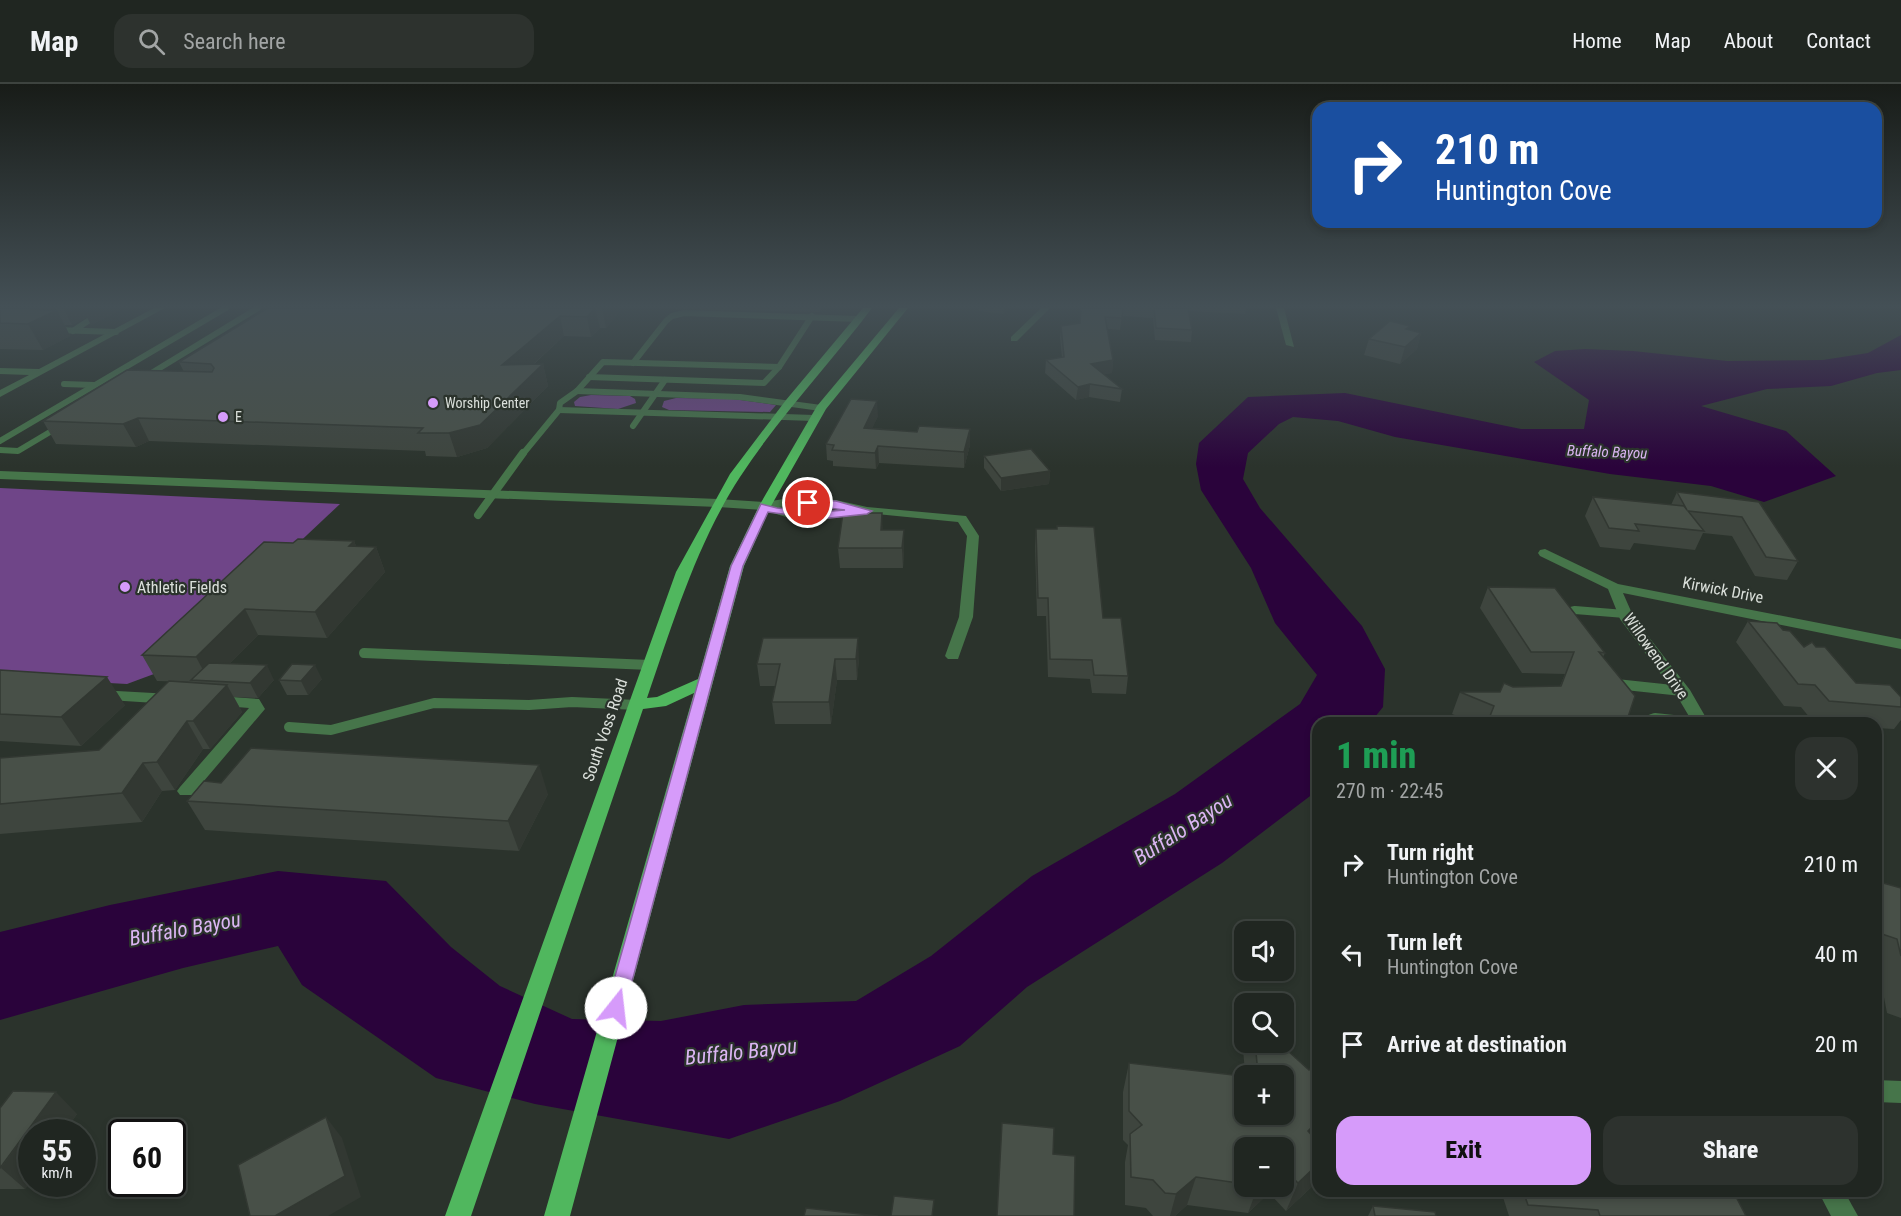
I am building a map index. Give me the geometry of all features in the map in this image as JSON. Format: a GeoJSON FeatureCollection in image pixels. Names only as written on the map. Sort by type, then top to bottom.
{"type":"FeatureCollection","features":[{"type":"Feature","properties":{"kind":"main road","name":"South Voss Road"},"geometry":{"type":"LineString","coordinates":[[459,1212],[683,572],[718,503],[779,416],[828,361]]}},
{"type":"Feature","properties":{"kind":"main road"},"geometry":{"type":"LineString","coordinates":[[558,1212],[641,920],[737,566],[765,506],[814,418],[860,361]]}},
{"type":"Feature","properties":{"kind":"main road"},"geometry":{"type":"LineString","coordinates":[[636,705],[660,702],[705,682]]}},
{"type":"Feature","properties":{"kind":"street"},"geometry":{"type":"LineString","coordinates":[[0,394],[61,361]]}},
{"type":"Feature","properties":{"kind":"street"},"geometry":{"type":"LineString","coordinates":[[0,371],[39,372]]}},
{"type":"Feature","properties":{"kind":"street"},"geometry":{"type":"LineString","coordinates":[[718,503],[765,506],[775,511],[820,515],[867,511],[962,519],[973,536],[966,617],[953,656]]}},
{"type":"Feature","properties":{"kind":"street","name":"Kirwick Drive"},"geometry":{"type":"LineString","coordinates":[[1545,553],[1614,587],[1901,644]]}},
{"type":"Feature","properties":{"kind":"street","name":"Willowend Drive"},"geometry":{"type":"LineString","coordinates":[[1614,587],[1625,614],[1682,691],[1697,717]]}},
{"type":"Feature","properties":{"kind":"street"},"geometry":{"type":"LineString","coordinates":[[84,694],[253,703],[257,708],[186,791]]}},
{"type":"Feature","properties":{"kind":"street"},"geometry":{"type":"LineString","coordinates":[[1882,1091],[1901,1092]]}},
{"type":"Feature","properties":{"kind":"street"},"geometry":{"type":"LineString","coordinates":[[1834,1197],[1845,1216]]}},
{"type":"Feature","properties":{"kind":"lane"},"geometry":{"type":"LineString","coordinates":[[0,441],[137,361]]}},
{"type":"Feature","properties":{"kind":"lane"},"geometry":{"type":"LineString","coordinates":[[142,379],[172,361]]}},
{"type":"Feature","properties":{"kind":"lane"},"geometry":{"type":"LineString","coordinates":[[589,378],[764,383],[783,361]]}},
{"type":"Feature","properties":{"kind":"lane"},"geometry":{"type":"LineString","coordinates":[[478,515],[496,494],[505,476],[559,410],[560,403],[566,396],[577,391],[603,362],[779,367]]}},
{"type":"Feature","properties":{"kind":"lane"},"geometry":{"type":"LineString","coordinates":[[633,426],[665,380]]}},
{"type":"Feature","properties":{"kind":"lane"},"geometry":{"type":"LineString","coordinates":[[64,384],[107,386]]}},
{"type":"Feature","properties":{"kind":"lane"},"geometry":{"type":"LineString","coordinates":[[577,391],[740,397],[821,408]]}},
{"type":"Feature","properties":{"kind":"lane"},"geometry":{"type":"LineString","coordinates":[[559,410],[814,418]]}},
{"type":"Feature","properties":{"kind":"lane"},"geometry":{"type":"LineString","coordinates":[[0,450],[18,451],[67,422]]}},
{"type":"Feature","properties":{"kind":"lane"},"geometry":{"type":"LineString","coordinates":[[0,475],[718,503]]}},
{"type":"Feature","properties":{"kind":"lane"},"geometry":{"type":"LineString","coordinates":[[1574,624],[1567,612],[1571,610],[1625,614]]}},
{"type":"Feature","properties":{"kind":"lane"},"geometry":{"type":"LineString","coordinates":[[364,652],[650,664]]}},
{"type":"Feature","properties":{"kind":"lane"},"geometry":{"type":"LineString","coordinates":[[1606,677],[1627,687],[1682,691]]}},
{"type":"Feature","properties":{"kind":"lane"},"geometry":{"type":"LineString","coordinates":[[289,728],[331,730],[434,704],[529,705],[572,702],[636,705]]}},
{"type":"Feature","properties":{"kind":"shaded area"},"geometry":{"type":"Polygon","coordinates":[[[630,396],[635,399],[636,403],[618,409],[575,406],[574,402],[580,397],[630,396]]]}},
{"type":"Feature","properties":{"kind":"shaded area"},"geometry":{"type":"Polygon","coordinates":[[[676,398],[733,399],[776,405],[770,412],[669,410],[662,407],[664,401],[676,398]]]}},
{"type":"Feature","properties":{"kind":"shaded area","name":"Athletic Fields"},"geometry":{"type":"Polygon","coordinates":[[[0,488],[340,504],[162,671],[127,684],[0,677],[0,488]]]}},
{"type":"Feature","properties":{"kind":"water","name":"Buffalo Bayou"},"geometry":{"type":"Polygon","coordinates":[[[1901,361],[1901,370],[1877,373],[1831,386],[1767,389],[1701,406],[1786,431],[1836,476],[1764,502],[1711,486],[1610,474],[1395,437],[1338,421],[1293,417],[1279,424],[1248,453],[1243,479],[1260,508],[1362,626],[1385,669],[1383,707],[1375,717],[1312,717],[1312,795],[1222,863],[1027,987],[960,1046],[840,1101],[729,1139],[535,1104],[436,1078],[302,985],[278,946],[183,968],[0,1020],[0,932],[110,905],[278,871],[386,881],[451,947],[500,986],[572,1019],[661,1021],[744,1005],[856,1001],[931,956],[1032,876],[1175,794],[1300,704],[1317,675],[1275,623],[1251,568],[1201,490],[1196,464],[1199,443],[1248,397],[1345,393],[1521,429],[1584,429],[1589,400],[1534,362],[1901,361]]]}},
{"type":"Feature","properties":{"kind":"building"},"geometry":{"type":"Polygon","coordinates":[[[507,361],[502,365],[543,364],[480,425],[449,433],[418,433],[423,428],[138,418],[123,424],[43,421],[127,370],[212,372],[214,368],[211,364],[179,362],[507,361]]]}},
{"type":"Feature","properties":{"kind":"building"},"geometry":{"type":"Polygon","coordinates":[[[1047,361],[1108,361],[1091,364],[1122,389],[1090,384],[1078,387],[1047,361]]]}},
{"type":"Feature","properties":{"kind":"building"},"geometry":{"type":"Polygon","coordinates":[[[851,399],[877,401],[864,428],[917,432],[919,426],[970,429],[964,452],[878,446],[875,453],[832,450],[834,445],[826,444],[851,399]]]}},
{"type":"Feature","properties":{"kind":"building"},"geometry":{"type":"Polygon","coordinates":[[[1031,449],[1050,471],[1001,478],[984,456],[1031,449]]]}},
{"type":"Feature","properties":{"kind":"building"},"geometry":{"type":"Polygon","coordinates":[[[1677,492],[1759,502],[1798,561],[1766,557],[1742,517],[1688,511],[1704,531],[1635,524],[1639,531],[1609,528],[1593,497],[1684,506],[1687,510],[1677,492]]]}},
{"type":"Feature","properties":{"kind":"building"},"geometry":{"type":"Polygon","coordinates":[[[843,513],[882,513],[881,530],[904,530],[902,548],[838,548],[843,513]]]}},
{"type":"Feature","properties":{"kind":"building"},"geometry":{"type":"Polygon","coordinates":[[[1057,526],[1094,527],[1103,618],[1121,618],[1128,676],[1094,675],[1092,660],[1050,659],[1048,598],[1038,598],[1036,529],[1057,529],[1057,526]]]}},
{"type":"Feature","properties":{"kind":"building"},"geometry":{"type":"Polygon","coordinates":[[[298,539],[354,541],[349,546],[376,547],[315,612],[245,609],[196,657],[142,655],[264,542],[293,543],[298,539]]]}},
{"type":"Feature","properties":{"kind":"building"},"geometry":{"type":"Polygon","coordinates":[[[1488,587],[1555,588],[1605,653],[1599,652],[1635,696],[1628,717],[1493,717],[1490,716],[1494,706],[1460,692],[1500,692],[1504,683],[1513,687],[1561,686],[1574,652],[1531,652],[1488,587]]]}},
{"type":"Feature","properties":{"kind":"building"},"geometry":{"type":"Polygon","coordinates":[[[1748,621],[1777,623],[1783,630],[1790,631],[1804,647],[1812,642],[1816,647],[1825,647],[1856,683],[1890,685],[1901,697],[1901,707],[1829,701],[1815,685],[1798,684],[1748,621]]]}},
{"type":"Feature","properties":{"kind":"building"},"geometry":{"type":"Polygon","coordinates":[[[763,638],[858,638],[856,659],[835,659],[829,702],[772,702],[780,664],[757,664],[763,638]]]}},
{"type":"Feature","properties":{"kind":"building"},"geometry":{"type":"Polygon","coordinates":[[[209,663],[267,665],[250,683],[191,680],[209,663]]]}},
{"type":"Feature","properties":{"kind":"building"},"geometry":{"type":"Polygon","coordinates":[[[292,664],[315,665],[301,681],[279,680],[292,664]]]}},
{"type":"Feature","properties":{"kind":"building"},"geometry":{"type":"Polygon","coordinates":[[[0,670],[107,677],[61,717],[0,714],[0,670]]]}},
{"type":"Feature","properties":{"kind":"building"},"geometry":{"type":"Polygon","coordinates":[[[169,681],[227,685],[193,721],[187,721],[157,762],[143,763],[122,793],[0,804],[0,758],[99,750],[169,681]]]}},
{"type":"Feature","properties":{"kind":"building"},"geometry":{"type":"Polygon","coordinates":[[[251,748],[539,765],[508,821],[187,801],[204,781],[221,783],[251,748]]]}},
{"type":"Feature","properties":{"kind":"building"},"geometry":{"type":"Polygon","coordinates":[[[1882,883],[1901,888],[1901,956],[1897,939],[1882,934],[1882,883]]]}},
{"type":"Feature","properties":{"kind":"building"},"geometry":{"type":"Polygon","coordinates":[[[1256,1053],[1290,1053],[1309,1070],[1312,1067],[1312,1127],[1308,1131],[1312,1135],[1312,1170],[1298,1183],[1294,1179],[1294,1137],[1234,1137],[1234,1182],[1196,1177],[1176,1194],[1165,1193],[1153,1180],[1131,1177],[1130,1134],[1142,1125],[1129,1111],[1129,1063],[1234,1075],[1234,1125],[1294,1125],[1294,1065],[1255,1065],[1257,1063],[1256,1053]]]}},
{"type":"Feature","properties":{"kind":"building"},"geometry":{"type":"Polygon","coordinates":[[[13,1091],[56,1092],[36,1119],[18,1119],[18,1144],[0,1168],[0,1108],[13,1091]]]}},
{"type":"Feature","properties":{"kind":"building"},"geometry":{"type":"Polygon","coordinates":[[[326,1117],[345,1176],[275,1216],[250,1216],[238,1165],[326,1117]]]}},
{"type":"Feature","properties":{"kind":"building"},"geometry":{"type":"Polygon","coordinates":[[[1002,1123],[1054,1128],[1053,1154],[1075,1156],[1074,1216],[997,1216],[1002,1123]]]}},
{"type":"Feature","properties":{"kind":"building"},"geometry":{"type":"Polygon","coordinates":[[[894,1196],[934,1200],[932,1216],[891,1216],[894,1196]]]}},
{"type":"Feature","properties":{"kind":"building"},"geometry":{"type":"Polygon","coordinates":[[[1525,1197],[1736,1197],[1746,1216],[1600,1216],[1598,1210],[1528,1205],[1525,1197]]]}},
{"type":"Feature","properties":{"kind":"building"},"geometry":{"type":"Polygon","coordinates":[[[1373,1206],[1435,1212],[1436,1216],[1375,1216],[1373,1206]]]}},
{"type":"Feature","properties":{"kind":"building"},"geometry":{"type":"Polygon","coordinates":[[[806,1208],[878,1216],[804,1216],[806,1208]]]}},
{"type":"Feature","properties":{"kind":"place","name":"Worship Center"},"geometry":{"type":"Point","coordinates":[433,403]}},
{"type":"Feature","properties":{"kind":"place","name":"E"},"geometry":{"type":"Point","coordinates":[223,417]}},
{"type":"Feature","properties":{"kind":"place","name":"Athletic Fields"},"geometry":{"type":"Point","coordinates":[125,587]}},
{"type":"Feature","properties":{"kind":"route"},"geometry":{"type":"LineString","coordinates":[[616,1008],[737,566],[765,506],[775,511],[795,514],[820,515],[867,511],[836,504],[808,503]]}}]}
